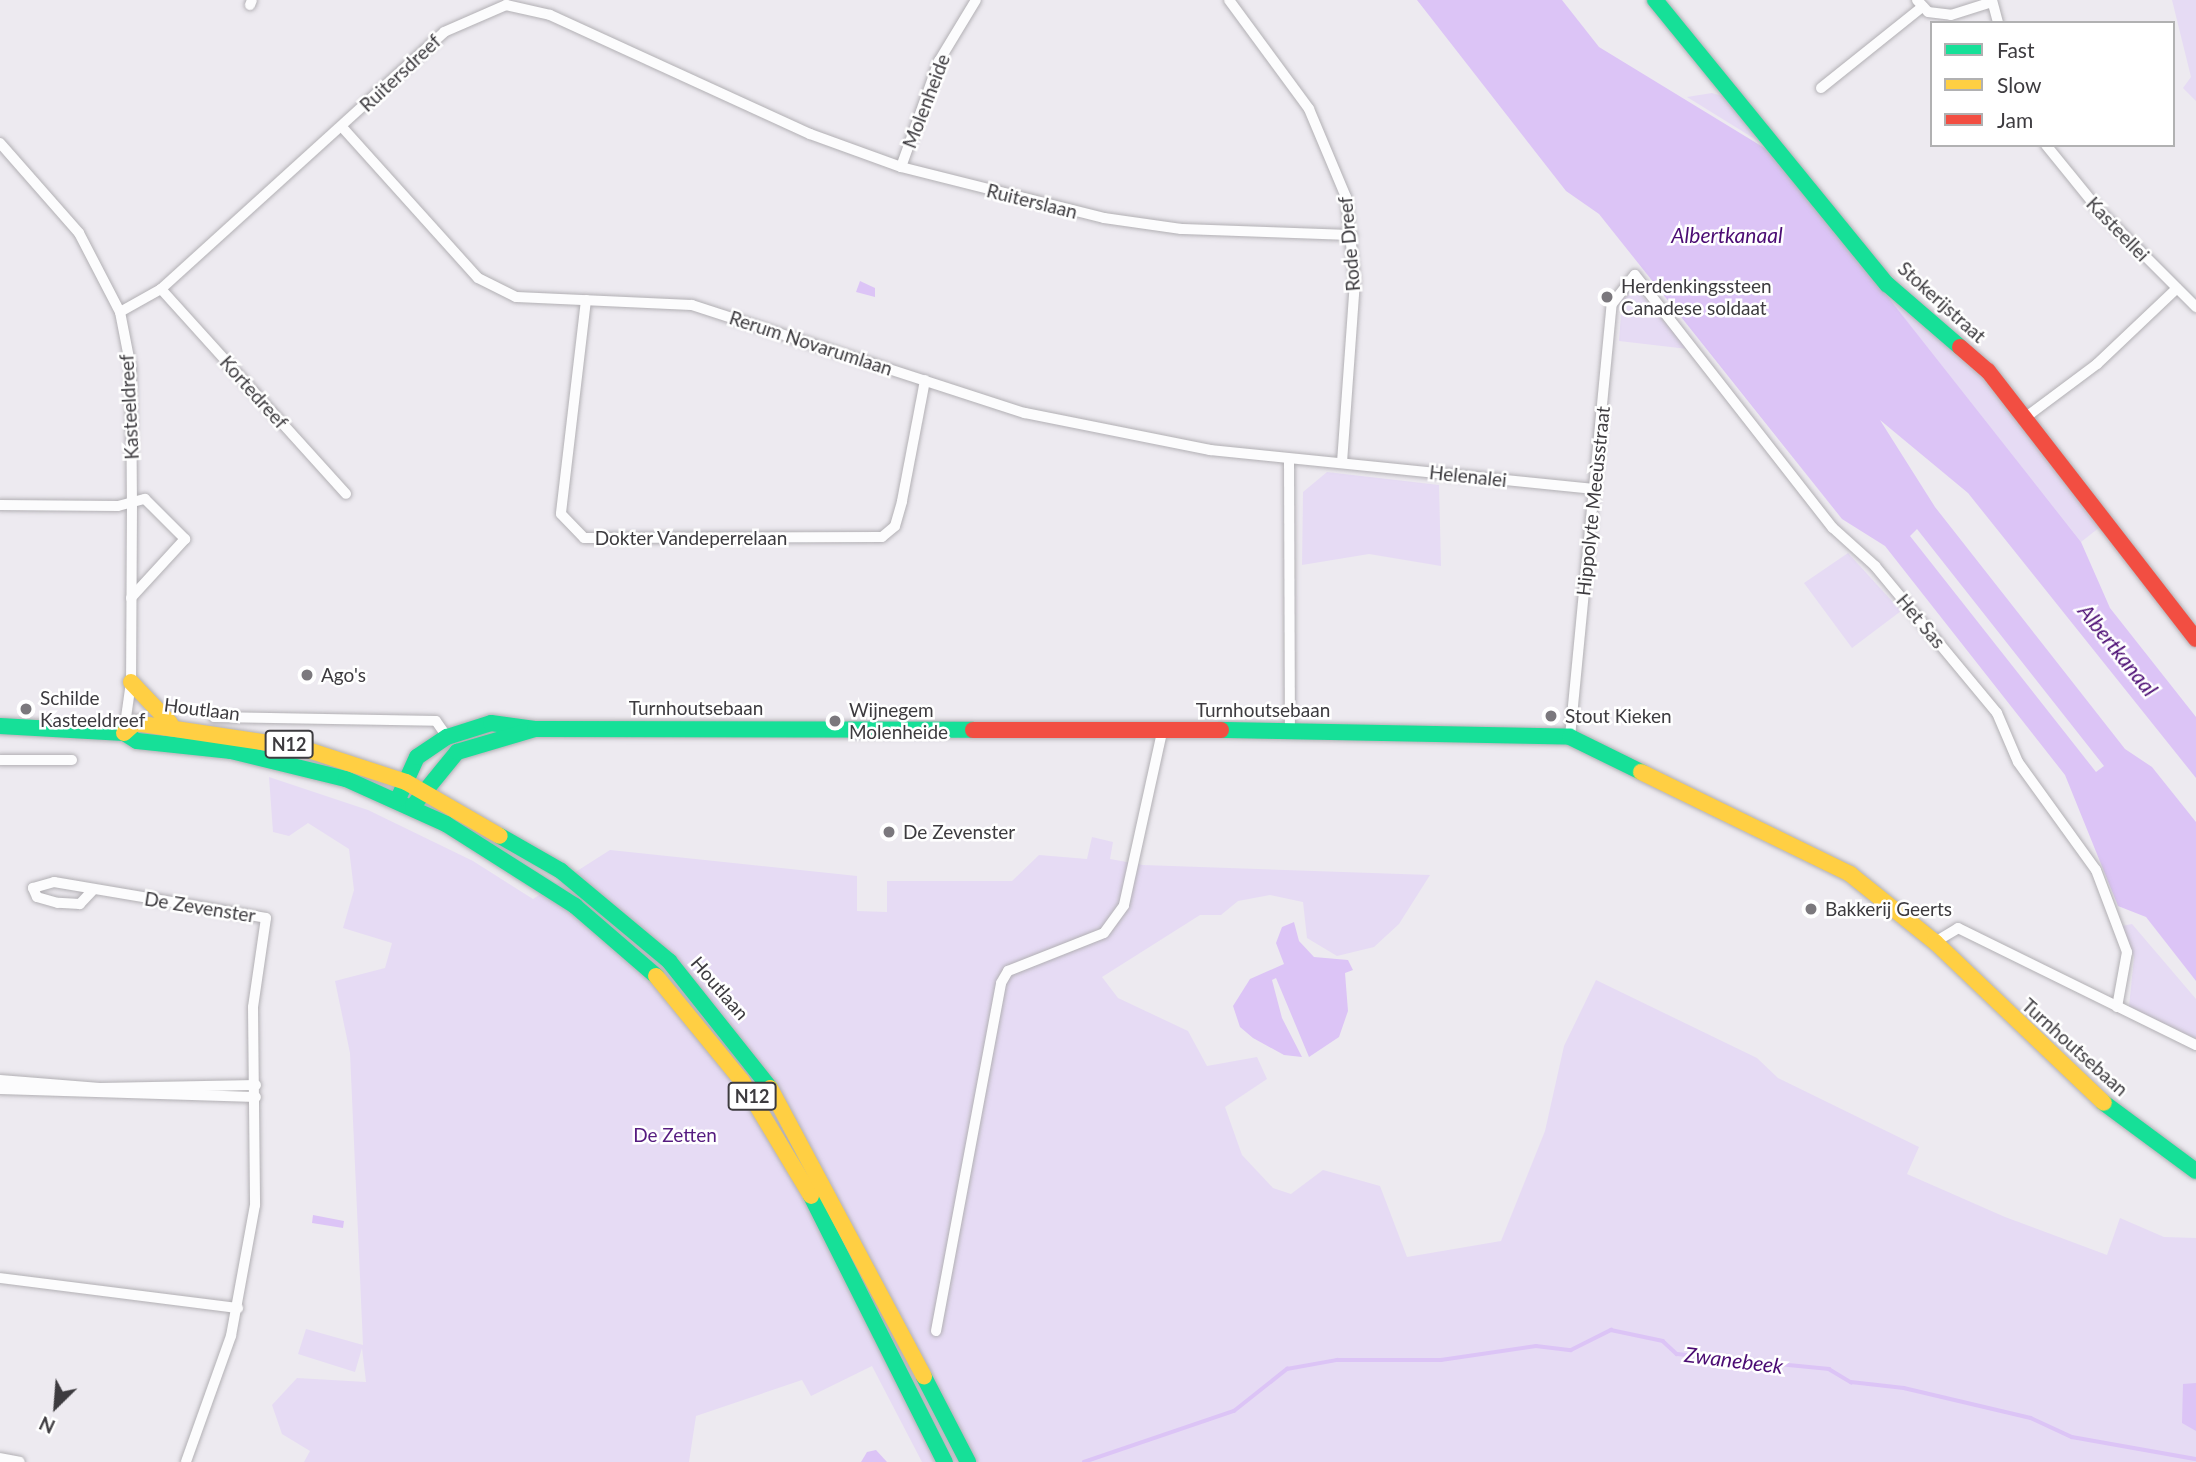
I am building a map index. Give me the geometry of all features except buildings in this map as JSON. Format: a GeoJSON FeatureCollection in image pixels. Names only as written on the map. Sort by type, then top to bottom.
{"type":"FeatureCollection","features":[{"type":"Feature","properties":{"kind":"main road","name":"Stokerijstraat"},"geometry":{"type":"LineString","coordinates":[[1655,0],[1887,284],[1988,371],[2196,639]]}},
{"type":"Feature","properties":{"kind":"main road"},"geometry":{"type":"LineString","coordinates":[[131,682],[170,723]]}},
{"type":"Feature","properties":{"kind":"main road","name":"Houtlaan"},"geometry":{"type":"LineString","coordinates":[[945,1462],[786,1153],[696,1022],[656,976],[575,906],[397,799],[312,769],[231,751],[137,741],[124,733],[135,723],[170,723],[302,748],[405,782],[561,871],[669,961],[724,1024],[803,1141],[968,1462]]}},
{"type":"Feature","properties":{"kind":"main road","name":"Turnhoutsebaan"},"geometry":{"type":"LineString","coordinates":[[397,799],[417,757],[447,737],[491,723],[535,729],[1162,732],[1290,730],[1570,737],[1850,874],[1935,942],[2037,1044],[2146,1139],[2196,1171]]}},
{"type":"Feature","properties":{"kind":"main road","name":"N12"},"geometry":{"type":"LineString","coordinates":[[0,726],[124,733]]}},
{"type":"Feature","properties":{"kind":"main road","name":"Turnhoutsebaan"},"geometry":{"type":"LineString","coordinates":[[457,752],[535,729]]}},
{"type":"Feature","properties":{"kind":"main road"},"geometry":{"type":"LineString","coordinates":[[413,807],[421,790],[457,752],[447,737]]}},
{"type":"Feature","properties":{"kind":"street","name":"Molenheide"},"geometry":{"type":"LineString","coordinates":[[901,167],[939,61],[976,0]]}},
{"type":"Feature","properties":{"kind":"street","name":"Rode Dreef"},"geometry":{"type":"LineString","coordinates":[[1229,0],[1327,142],[1352,234],[1354,310],[1340,437],[1342,463]]}},
{"type":"Feature","properties":{"kind":"street"},"geometry":{"type":"LineString","coordinates":[[1821,88],[1919,4],[1951,15],[1992,1],[1997,21]]}},
{"type":"Feature","properties":{"kind":"street","name":"Ruitersdreef"},"geometry":{"type":"LineString","coordinates":[[120,312],[161,289],[444,32],[506,5],[550,15],[728,97]]}},
{"type":"Feature","properties":{"kind":"street","name":"Ruiterslaan"},"geometry":{"type":"LineString","coordinates":[[728,97],[901,167],[1092,215],[1181,229],[1352,234]]}},
{"type":"Feature","properties":{"kind":"street","name":"Rerum Novarumlaan"},"geometry":{"type":"LineString","coordinates":[[342,127],[478,278],[516,297],[692,305],[1061,422],[1293,460],[1342,463]]}},
{"type":"Feature","properties":{"kind":"street","name":"Kasteeldreef"},"geometry":{"type":"LineString","coordinates":[[0,143],[79,233],[120,312],[131,368],[131,682],[124,733]]}},
{"type":"Feature","properties":{"kind":"street","name":"Kasteellei"},"geometry":{"type":"LineString","coordinates":[[2048,147],[2196,307]]}},
{"type":"Feature","properties":{"kind":"street","name":"Hippolyte Meeùsstraat"},"geometry":{"type":"LineString","coordinates":[[1570,737],[1612,303],[1635,275]]}},
{"type":"Feature","properties":{"kind":"street","name":"Het Sas"},"geometry":{"type":"LineString","coordinates":[[1635,275],[1833,528],[1875,566],[1997,712],[2018,762],[2096,870],[2127,952],[2117,1007]]}},
{"type":"Feature","properties":{"kind":"street"},"geometry":{"type":"LineString","coordinates":[[2026,417],[2097,364],[2177,288]]}},
{"type":"Feature","properties":{"kind":"street","name":"Kortedreef"},"geometry":{"type":"LineString","coordinates":[[161,289],[346,494]]}},
{"type":"Feature","properties":{"kind":"street","name":"Dokter Vandeperrelaan"},"geometry":{"type":"LineString","coordinates":[[586,300],[561,514],[584,538],[882,537],[895,526],[902,501],[925,380]]}},
{"type":"Feature","properties":{"kind":"street","name":"Rode Dreef"},"geometry":{"type":"LineString","coordinates":[[1329,462],[1340,437]]}},
{"type":"Feature","properties":{"kind":"street"},"geometry":{"type":"LineString","coordinates":[[1290,730],[1293,460]]}},
{"type":"Feature","properties":{"kind":"street","name":"Helenalei"},"geometry":{"type":"LineString","coordinates":[[1342,463],[1594,489]]}},
{"type":"Feature","properties":{"kind":"street"},"geometry":{"type":"LineString","coordinates":[[0,505],[132,502],[145,499],[185,539],[131,598]]}},
{"type":"Feature","properties":{"kind":"street"},"geometry":{"type":"LineString","coordinates":[[214,718],[436,721],[447,737]]}},
{"type":"Feature","properties":{"kind":"street"},"geometry":{"type":"LineString","coordinates":[[936,1331],[1001,983],[1008,971],[1104,933],[1124,905],[1162,732]]}},
{"type":"Feature","properties":{"kind":"street"},"geometry":{"type":"LineString","coordinates":[[0,760],[72,760]]}},
{"type":"Feature","properties":{"kind":"street","name":"De Zevenster"},"geometry":{"type":"LineString","coordinates":[[92,891],[80,904],[37,897],[33,888],[54,882],[92,891],[266,918],[253,1007],[256,1091],[255,1205],[238,1308],[186,1462]]}},
{"type":"Feature","properties":{"kind":"street"},"geometry":{"type":"LineString","coordinates":[[1935,942],[1955,927],[1993,948],[2196,1045]]}},
{"type":"Feature","properties":{"kind":"street"},"geometry":{"type":"LineString","coordinates":[[0,1080],[32,1089]]}},
{"type":"Feature","properties":{"kind":"street"},"geometry":{"type":"LineString","coordinates":[[0,1089],[256,1091]]}},
{"type":"Feature","properties":{"kind":"street"},"geometry":{"type":"LineString","coordinates":[[0,1278],[238,1308]]}},
{"type":"Feature","properties":{"kind":"street"},"geometry":{"type":"LineString","coordinates":[[0,1458],[20,1462]]}},
{"type":"Feature","properties":{"kind":"green space"},"geometry":{"type":"Polygon","coordinates":[[[2172,0],[2196,0],[2196,101],[2183,88],[2191,77],[2172,0]]]}},
{"type":"Feature","properties":{"kind":"green space"},"geometry":{"type":"Polygon","coordinates":[[[1712,93],[1725,97],[1771,149],[1687,97],[1712,93]]]}},
{"type":"Feature","properties":{"kind":"green space"},"geometry":{"type":"Polygon","coordinates":[[[1636,289],[1688,349],[1619,341],[1622,300],[1636,289]]]}},
{"type":"Feature","properties":{"kind":"green space"},"geometry":{"type":"Polygon","coordinates":[[[1881,289],[1982,377],[2100,527],[2081,542],[1881,289]]]}},
{"type":"Feature","properties":{"kind":"green space"},"geometry":{"type":"Polygon","coordinates":[[[1327,472],[1439,485],[1441,566],[1369,554],[1302,565],[1303,492],[1327,472]]]}},
{"type":"Feature","properties":{"kind":"green space"},"geometry":{"type":"Polygon","coordinates":[[[1848,553],[1901,611],[1852,648],[1804,583],[1848,553]]]}},
{"type":"Feature","properties":{"kind":"green space","name":"De Zetten"},"geometry":{"type":"Polygon","coordinates":[[[269,777],[368,810],[473,861],[533,899],[610,850],[857,876],[857,911],[887,912],[887,881],[1012,881],[1039,855],[1087,859],[1092,837],[1113,842],[1110,859],[1143,865],[1430,875],[1399,924],[1374,947],[1337,956],[1307,938],[1303,902],[1270,895],[1238,901],[1221,915],[1200,915],[1102,977],[1118,998],[1188,1031],[1207,1066],[1257,1057],[1267,1079],[1225,1107],[1242,1155],[1273,1188],[1291,1194],[1323,1170],[1380,1186],[1407,1257],[1501,1241],[1545,1131],[1564,1046],[1596,980],[1757,1058],[1778,1078],[1919,1147],[1907,1174],[2005,1217],[2107,1255],[2120,1218],[2164,1237],[2196,1238],[2196,1462],[922,1462],[872,1366],[811,1396],[802,1380],[696,1416],[689,1462],[304,1462],[310,1451],[282,1434],[272,1405],[297,1378],[366,1382],[362,1348],[355,1372],[298,1354],[306,1329],[363,1345],[350,1053],[335,981],[385,968],[392,943],[343,928],[354,890],[349,849],[308,823],[289,836],[273,832],[269,777]]]}},
{"type":"Feature","properties":{"kind":"green space"},"geometry":{"type":"Polygon","coordinates":[[[2132,924],[2196,999],[2196,1039],[2129,1007],[2134,957],[2122,926],[2132,924]]]}},
{"type":"Feature","properties":{"kind":"water","name":"Albertkanaal"},"geometry":{"type":"Polygon","coordinates":[[[1417,0],[1562,0],[1599,47],[1776,155],[2081,542],[2110,608],[2196,717],[2196,778],[1968,493],[1880,420],[1935,507],[2125,749],[2152,767],[2196,822],[2196,981],[2146,917],[2118,906],[2065,775],[1885,546],[1842,519],[1599,214],[1566,191],[1417,0]],[[1917,529],[1910,536],[2096,772],[2104,766],[1917,529]]]}},
{"type":"Feature","properties":{"kind":"water"},"geometry":{"type":"Polygon","coordinates":[[[860,281],[875,288],[875,297],[856,292],[860,281]]]}},
{"type":"Feature","properties":{"kind":"water"},"geometry":{"type":"Polygon","coordinates":[[[1294,922],[1299,941],[1314,957],[1348,960],[1353,970],[1345,973],[1348,1011],[1339,1037],[1309,1057],[1276,978],[1272,980],[1282,1018],[1302,1057],[1284,1055],[1253,1038],[1240,1027],[1233,1006],[1250,979],[1284,964],[1276,943],[1282,927],[1294,922]]]}},
{"type":"Feature","properties":{"kind":"water"},"geometry":{"type":"Polygon","coordinates":[[[313,1215],[344,1221],[343,1228],[312,1223],[313,1215]]]}},
{"type":"Feature","properties":{"kind":"water"},"geometry":{"type":"Polygon","coordinates":[[[2196,1383],[2196,1431],[2182,1423],[2183,1384],[2196,1383]]]}},
{"type":"Feature","properties":{"kind":"water"},"geometry":{"type":"Polygon","coordinates":[[[876,1450],[887,1462],[861,1462],[867,1452],[876,1450]]]}},
{"type":"Feature","properties":{"kind":"waterway","name":"Zwanebeek"},"geometry":{"type":"LineString","coordinates":[[1084,1462],[1234,1411],[1287,1369],[1337,1360],[1441,1360],[1536,1346],[1571,1350],[1611,1330],[1663,1341],[1677,1354],[1829,1369],[1851,1382],[1904,1388],[2031,1418],[2072,1437],[2196,1459]]}},
{"type":"Feature","properties":{"kind":"traffic: fast"},"geometry":{"type":"LineString","coordinates":[[1655,0],[1887,284],[1960,347]]}},
{"type":"Feature","properties":{"kind":"traffic: fast"},"geometry":{"type":"LineString","coordinates":[[398,799],[417,757],[447,737],[491,723],[535,729]]}},
{"type":"Feature","properties":{"kind":"traffic: fast"},"geometry":{"type":"LineString","coordinates":[[0,726],[124,733],[137,741],[231,751],[346,779],[446,824],[575,906],[656,976]]}},
{"type":"Feature","properties":{"kind":"traffic: fast"},"geometry":{"type":"LineString","coordinates":[[413,806],[457,752],[535,729],[973,730]]}},
{"type":"Feature","properties":{"kind":"traffic: fast"},"geometry":{"type":"LineString","coordinates":[[1221,730],[1570,737],[1641,772]]}},
{"type":"Feature","properties":{"kind":"traffic: fast"},"geometry":{"type":"LineString","coordinates":[[500,836],[561,871],[669,961],[770,1088]]}},
{"type":"Feature","properties":{"kind":"traffic: fast"},"geometry":{"type":"LineString","coordinates":[[2104,1103],[2196,1171]]}},
{"type":"Feature","properties":{"kind":"traffic: fast"},"geometry":{"type":"LineString","coordinates":[[811,1196],[945,1462]]}},
{"type":"Feature","properties":{"kind":"traffic: fast"},"geometry":{"type":"LineString","coordinates":[[924,1377],[968,1462]]}},
{"type":"Feature","properties":{"kind":"traffic: slow"},"geometry":{"type":"LineString","coordinates":[[131,682],[170,723]]}},
{"type":"Feature","properties":{"kind":"traffic: slow"},"geometry":{"type":"LineString","coordinates":[[124,733],[135,723],[302,748],[406,782],[500,836]]}},
{"type":"Feature","properties":{"kind":"traffic: slow"},"geometry":{"type":"LineString","coordinates":[[1641,772],[1850,874],[1935,942],[2104,1103]]}},
{"type":"Feature","properties":{"kind":"traffic: slow"},"geometry":{"type":"LineString","coordinates":[[656,976],[742,1081],[811,1196]]}},
{"type":"Feature","properties":{"kind":"traffic: slow"},"geometry":{"type":"LineString","coordinates":[[770,1088],[924,1377]]}},
{"type":"Feature","properties":{"kind":"traffic: jam"},"geometry":{"type":"LineString","coordinates":[[1960,347],[1988,371],[2196,639]]}},
{"type":"Feature","properties":{"kind":"traffic: jam"},"geometry":{"type":"LineString","coordinates":[[973,730],[1221,730]]}},
{"type":"Feature","properties":{"kind":"place","name":"Herdenkingssteen Canadese soldaat"},"geometry":{"type":"Point","coordinates":[1607,297]}},
{"type":"Feature","properties":{"kind":"place","name":"Ago's"},"geometry":{"type":"Point","coordinates":[307,675]}},
{"type":"Feature","properties":{"kind":"place","name":"Schilde Kasteeldreef"},"geometry":{"type":"Point","coordinates":[26,709]}},
{"type":"Feature","properties":{"kind":"place","name":"Stout Kieken"},"geometry":{"type":"Point","coordinates":[1551,716]}},
{"type":"Feature","properties":{"kind":"place","name":"Wijnegem Molenheide"},"geometry":{"type":"Point","coordinates":[835,721]}},
{"type":"Feature","properties":{"kind":"place","name":"De Zevenster"},"geometry":{"type":"Point","coordinates":[889,832]}},
{"type":"Feature","properties":{"kind":"place","name":"Bakkerij Geerts"},"geometry":{"type":"Point","coordinates":[1811,909]}}]}
